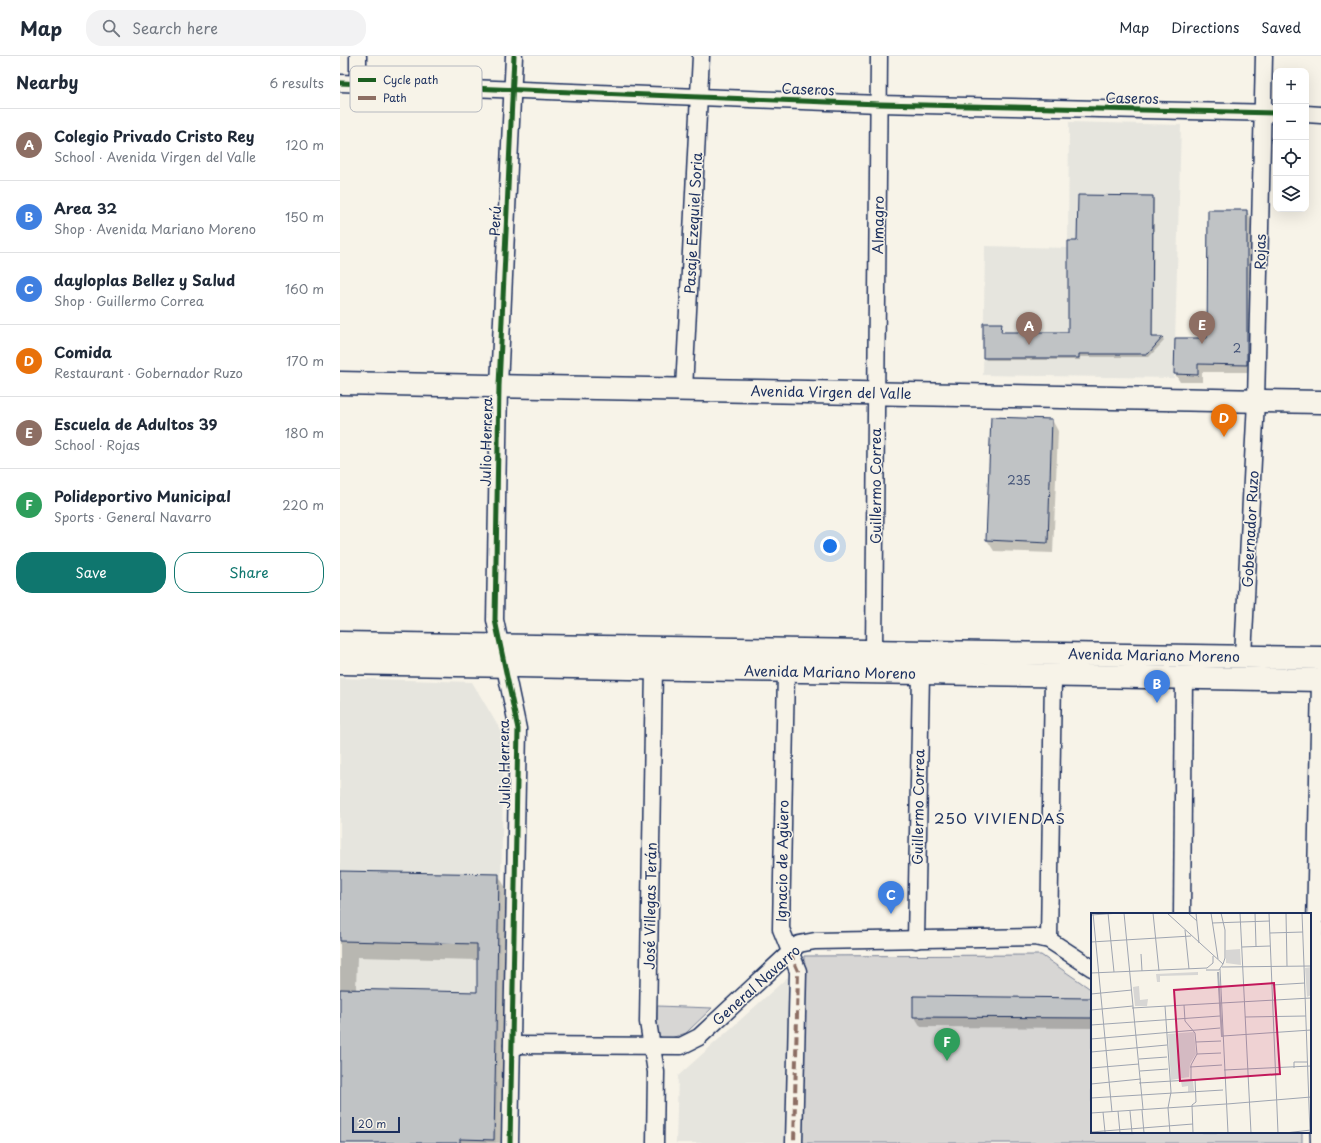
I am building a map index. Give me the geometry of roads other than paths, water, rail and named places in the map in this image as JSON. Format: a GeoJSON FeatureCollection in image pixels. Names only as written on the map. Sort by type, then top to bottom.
{"type":"FeatureCollection","features":[{"type":"Feature","properties":{"kind":"main road","name":"Avenida Virgen del Valle"},"geometry":{"type":"LineString","coordinates":[[340,383],[1321,402]]}},
{"type":"Feature","properties":{"kind":"main road","name":"Avenida Mariano Moreno"},"geometry":{"type":"LineString","coordinates":[[340,643],[1321,658]]}},
{"type":"Feature","properties":{"kind":"main road","name":"Avenida Mariano Moreno"},"geometry":{"type":"LineString","coordinates":[[340,663],[1053,677],[1320,680]]}},
{"type":"Feature","properties":{"kind":"street","name":"Perú"},"geometry":{"type":"LineString","coordinates":[[499,386],[514,56]]}},
{"type":"Feature","properties":{"kind":"street","name":"Pasaje Ezequiel Soria"},"geometry":{"type":"LineString","coordinates":[[684,389],[701,56]]}},
{"type":"Feature","properties":{"kind":"street","name":"Almagro"},"geometry":{"type":"LineString","coordinates":[[875,393],[879,56]]}},
{"type":"Feature","properties":{"kind":"street","name":"Rojas"},"geometry":{"type":"LineString","coordinates":[[1256,401],[1270,113],[1264,56]]}},
{"type":"Feature","properties":{"kind":"street","name":"Caseros"},"geometry":{"type":"LineString","coordinates":[[340,83],[350,84]]}},
{"type":"Feature","properties":{"kind":"street","name":"Caseros"},"geometry":{"type":"LineString","coordinates":[[482,88],[879,104],[1270,113]]}},
{"type":"Feature","properties":{"kind":"street"},"geometry":{"type":"LineString","coordinates":[[1309,114],[1321,115]]}},
{"type":"Feature","properties":{"kind":"street","name":"Julio Herrera"},"geometry":{"type":"LineString","coordinates":[[499,386],[496,620],[518,729],[510,1143]]}},
{"type":"Feature","properties":{"kind":"street","name":"Guillermo Correa"},"geometry":{"type":"LineString","coordinates":[[874,652],[875,393]]}},
{"type":"Feature","properties":{"kind":"street","name":"Gobernador Ruzo"},"geometry":{"type":"LineString","coordinates":[[1243,656],[1256,401]]}},
{"type":"Feature","properties":{"kind":"street","name":"José Villegas Terán"},"geometry":{"type":"LineString","coordinates":[[654,669],[648,1022],[656,1072],[654,1143]]}},
{"type":"Feature","properties":{"kind":"street","name":"Ignacio de Agüero"},"geometry":{"type":"LineString","coordinates":[[786,672],[781,929],[798,971],[794,1143]]}},
{"type":"Feature","properties":{"kind":"street","name":"Guillermo Correa"},"geometry":{"type":"LineString","coordinates":[[916,940],[921,674]]}},
{"type":"Feature","properties":{"kind":"street"},"geometry":{"type":"LineString","coordinates":[[1049,940],[1053,677]]}},
{"type":"Feature","properties":{"kind":"street"},"geometry":{"type":"LineString","coordinates":[[1182,913],[1184,678]]}},
{"type":"Feature","properties":{"kind":"street"},"geometry":{"type":"LineString","coordinates":[[1319,1143],[1313,1027],[1318,979],[1320,680]]}},
{"type":"Feature","properties":{"kind":"street","name":"General Navarro"},"geometry":{"type":"LineString","coordinates":[[512,1045],[681,1046],[699,1036],[799,944],[814,941],[1034,938],[1049,940],[1091,967]]}},
{"type":"Feature","properties":{"kind":"place","name":"Escuela de Adultos 39"},"geometry":{"type":"Point","coordinates":[1202,344]}},
{"type":"Feature","properties":{"kind":"place","name":"Colegio Privado Cristo Rey"},"geometry":{"type":"Point","coordinates":[1029,345]}},
{"type":"Feature","properties":{"kind":"place","name":"Comida"},"geometry":{"type":"Point","coordinates":[1224,437]}},
{"type":"Feature","properties":{"kind":"place","name":"Area 32"},"geometry":{"type":"Point","coordinates":[1157,703]}},
{"type":"Feature","properties":{"kind":"place","name":"dayloplas Bellez y Salud"},"geometry":{"type":"Point","coordinates":[891,914]}},
{"type":"Feature","properties":{"kind":"place","name":"Polideportivo Municipal"},"geometry":{"type":"Point","coordinates":[947,1061]}},
{"type":"Feature","properties":{"kind":"district","name":"250 VIVIENDAS"},"geometry":{"type":"Point","coordinates":[1000,817]}}]}
